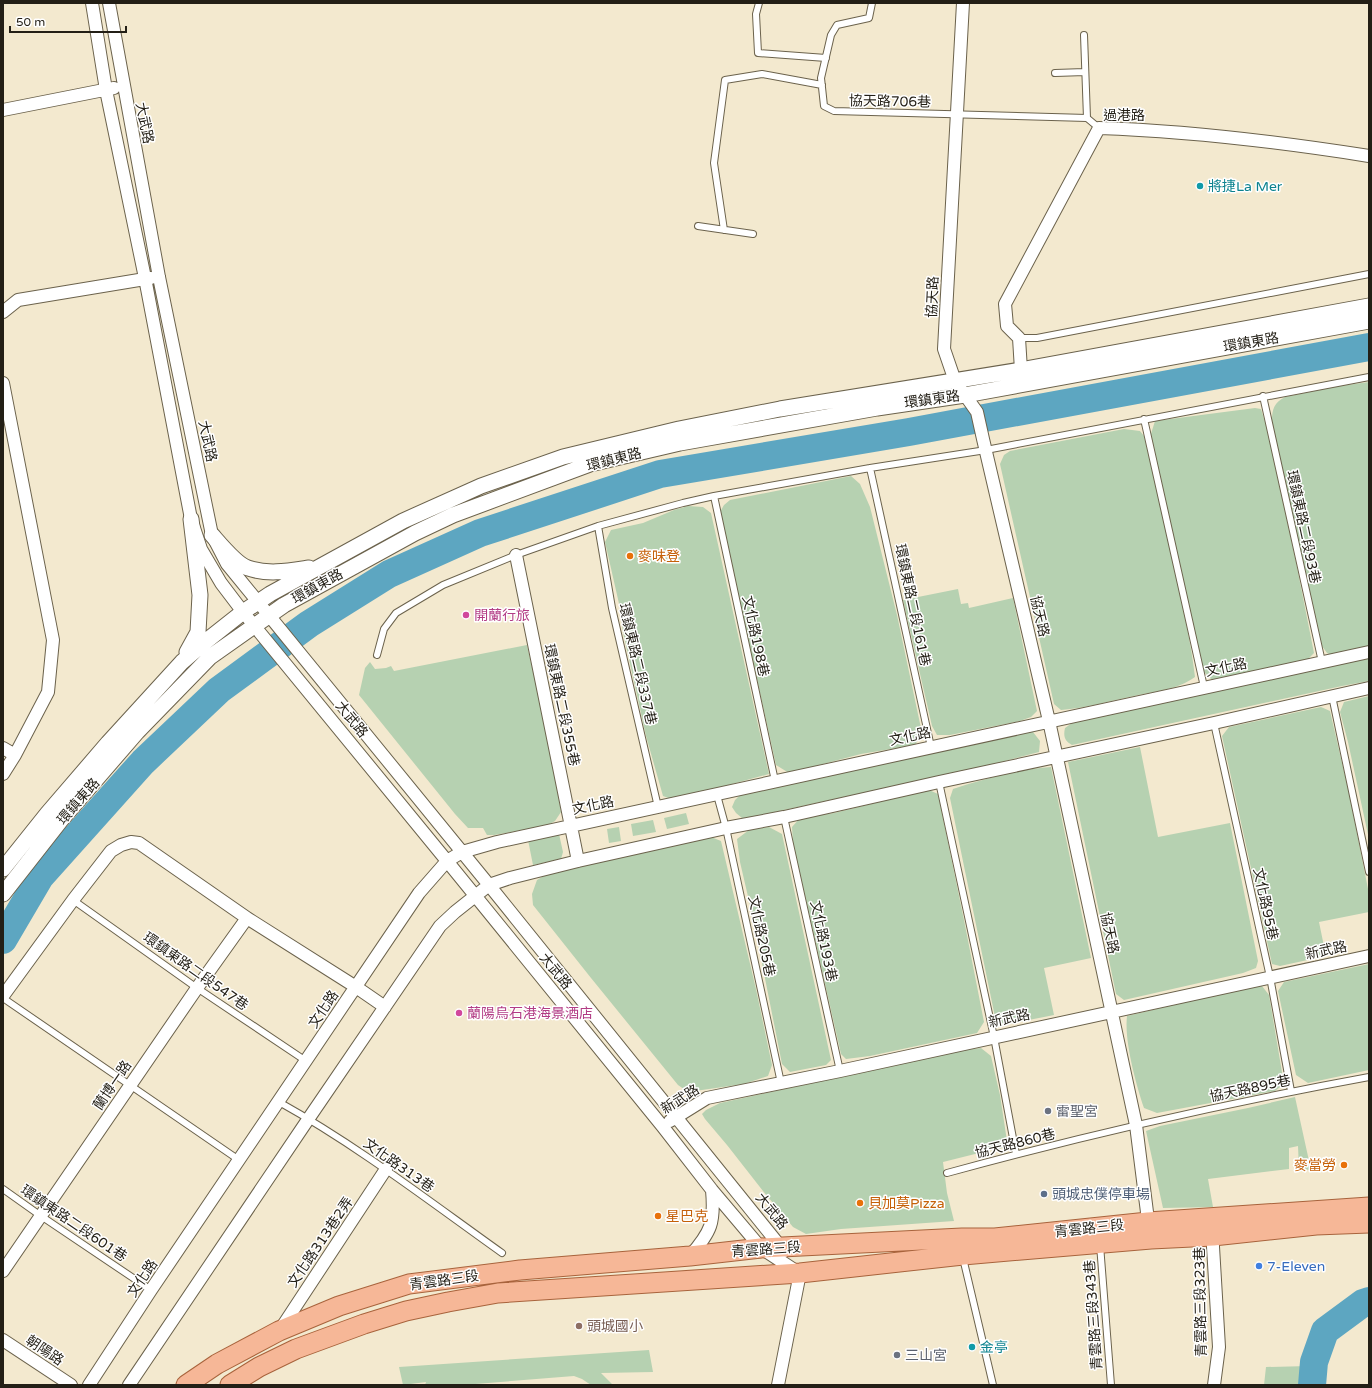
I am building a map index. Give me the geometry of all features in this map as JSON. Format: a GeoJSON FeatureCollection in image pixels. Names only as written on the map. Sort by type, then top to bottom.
{"type":"FeatureCollection","features":[{"type":"Feature","properties":{"kind":"main road","name":"青雲路三段"},"geometry":{"type":"LineString","coordinates":[[1212,1227],[1369,1208]]}},
{"type":"Feature","properties":{"kind":"main road","name":"青雲路三段"},"geometry":{"type":"LineString","coordinates":[[230,1385],[271,1361],[296,1349],[330,1336],[406,1311],[498,1293],[800,1273],[962,1246],[995,1238],[1212,1227],[1316,1226],[1369,1223]]}},
{"type":"Feature","properties":{"kind":"main road","name":"青雲路三段"},"geometry":{"type":"LineString","coordinates":[[186,1385],[217,1364],[279,1331],[339,1306],[409,1284],[520,1270],[690,1256],[761,1248],[1100,1243],[1150,1230]]}},
{"type":"Feature","properties":{"kind":"main road"},"geometry":{"type":"LineString","coordinates":[[448,1280],[448,1302]]}},
{"type":"Feature","properties":{"kind":"street","name":"大武路"},"geometry":{"type":"LineString","coordinates":[[92,3],[106,90],[145,278],[191,519],[201,549],[221,583],[254,626],[448,861],[663,1127],[712,1190],[761,1248],[800,1273]]}},
{"type":"Feature","properties":{"kind":"street","name":"大武路"},"geometry":{"type":"LineString","coordinates":[[109,3],[159,277],[212,535],[227,564],[489,885],[782,1248],[800,1273]]}},
{"type":"Feature","properties":{"kind":"street","name":"協天路"},"geometry":{"type":"LineString","coordinates":[[963,3],[944,349],[955,381],[977,412],[1049,721],[1112,1011],[1136,1125],[1150,1230]]}},
{"type":"Feature","properties":{"kind":"street"},"geometry":{"type":"LineString","coordinates":[[3,110],[106,90],[123,85]]}},
{"type":"Feature","properties":{"kind":"street","name":"過港路"},"geometry":{"type":"LineString","coordinates":[[1019,338],[1007,326],[1005,304],[1099,128],[1140,129],[1296,144],[1369,156]]}},
{"type":"Feature","properties":{"kind":"street"},"geometry":{"type":"LineString","coordinates":[[3,312],[18,300],[145,278],[159,277]]}},
{"type":"Feature","properties":{"kind":"street","name":"環鎮東路"},"geometry":{"type":"LineString","coordinates":[[3,869],[47,814],[108,743],[182,662],[205,642],[258,602],[318,567],[403,520],[481,486],[564,457],[680,428],[780,409],[1021,370],[1369,306]]}},
{"type":"Feature","properties":{"kind":"street","name":"環鎮東路"},"geometry":{"type":"LineString","coordinates":[[3,894],[61,820],[137,732],[210,657],[254,626],[273,621],[284,605],[401,541],[453,515],[590,464],[680,443],[877,408],[965,395],[1369,321]]}},
{"type":"Feature","properties":{"kind":"street"},"geometry":{"type":"LineString","coordinates":[[1019,338],[1021,370]]}},
{"type":"Feature","properties":{"kind":"street"},"geometry":{"type":"LineString","coordinates":[[3,383],[53,640],[48,692],[15,756],[3,774]]}},
{"type":"Feature","properties":{"kind":"street"},"geometry":{"type":"LineString","coordinates":[[182,662],[198,632],[200,595],[191,519]]}},
{"type":"Feature","properties":{"kind":"street"},"geometry":{"type":"LineString","coordinates":[[212,535],[227,552],[247,568],[275,573],[318,567]]}},
{"type":"Feature","properties":{"kind":"street","name":"環鎮東路二段355巷"},"geometry":{"type":"LineString","coordinates":[[516,555],[572,825],[578,861]]}},
{"type":"Feature","properties":{"kind":"street","name":"文化路"},"geometry":{"type":"LineString","coordinates":[[89,1385],[151,1290],[420,893],[448,861],[462,852],[497,842],[572,825],[717,795],[775,781],[1369,652]]}},
{"type":"Feature","properties":{"kind":"street"},"geometry":{"type":"LineString","coordinates":[[129,1385],[440,926],[489,885],[510,878],[578,861],[726,828],[784,818],[1056,756],[1214,723],[1369,688]]}},
{"type":"Feature","properties":{"kind":"street"},"geometry":{"type":"LineString","coordinates":[[3,748],[15,756]]}},
{"type":"Feature","properties":{"kind":"street"},"geometry":{"type":"LineString","coordinates":[[3,997],[72,900],[111,851],[121,845],[131,842],[139,842],[247,918],[385,1007]]}},
{"type":"Feature","properties":{"kind":"street","name":"蘭博一路"},"geometry":{"type":"LineString","coordinates":[[3,1271],[197,988],[247,918]]}},
{"type":"Feature","properties":{"kind":"street","name":"新武路"},"geometry":{"type":"LineString","coordinates":[[663,1127],[675,1116],[707,1098],[840,1071],[1369,956]]}},
{"type":"Feature","properties":{"kind":"street","name":"文化路313巷2弄"},"geometry":{"type":"LineString","coordinates":[[279,1331],[386,1170]]}},
{"type":"Feature","properties":{"kind":"street"},"geometry":{"type":"LineString","coordinates":[[690,1256],[704,1239],[711,1224],[714,1210],[712,1190]]}},
{"type":"Feature","properties":{"kind":"street","name":"青雲路三段323巷"},"geometry":{"type":"LineString","coordinates":[[1212,1227],[1219,1347],[1214,1385]]}},
{"type":"Feature","properties":{"kind":"street"},"geometry":{"type":"LineString","coordinates":[[778,1385],[800,1273]]}},
{"type":"Feature","properties":{"kind":"street","name":"朝陽路"},"geometry":{"type":"LineString","coordinates":[[3,1340],[70,1385]]}},
{"type":"Feature","properties":{"kind":"lane"},"geometry":{"type":"LineString","coordinates":[[760,3],[756,14],[758,53],[826,58]]}},
{"type":"Feature","properties":{"kind":"lane"},"geometry":{"type":"LineString","coordinates":[[724,230],[714,163],[725,80],[762,74],[822,85],[821,78],[831,35],[837,25],[869,18],[872,3]]}},
{"type":"Feature","properties":{"kind":"lane"},"geometry":{"type":"LineString","coordinates":[[1084,35],[1087,118],[1099,128]]}},
{"type":"Feature","properties":{"kind":"lane"},"geometry":{"type":"LineString","coordinates":[[1055,73],[1086,72]]}},
{"type":"Feature","properties":{"kind":"lane","name":"協天路706巷"},"geometry":{"type":"LineString","coordinates":[[822,85],[824,106],[834,112],[1087,118]]}},
{"type":"Feature","properties":{"kind":"lane"},"geometry":{"type":"LineString","coordinates":[[698,226],[753,234]]}},
{"type":"Feature","properties":{"kind":"lane"},"geometry":{"type":"LineString","coordinates":[[1019,338],[1045,336],[1369,274]]}},
{"type":"Feature","properties":{"kind":"lane"},"geometry":{"type":"LineString","coordinates":[[377,655],[384,629],[396,613],[443,585],[516,555],[598,526],[714,496],[870,468],[984,444],[1144,419],[1369,377]]}},
{"type":"Feature","properties":{"kind":"lane","name":"環鎮東路二段93巷"},"geometry":{"type":"LineString","coordinates":[[1263,396],[1322,662]]}},
{"type":"Feature","properties":{"kind":"lane"},"geometry":{"type":"LineString","coordinates":[[1144,419],[1204,687]]}},
{"type":"Feature","properties":{"kind":"lane","name":"環鎮東路二段161巷"},"geometry":{"type":"LineString","coordinates":[[870,468],[931,747]]}},
{"type":"Feature","properties":{"kind":"lane","name":"文化路198巷"},"geometry":{"type":"LineString","coordinates":[[714,496],[775,781]]}},
{"type":"Feature","properties":{"kind":"lane","name":"環鎮東路二段337巷"},"geometry":{"type":"LineString","coordinates":[[598,526],[612,608],[658,807]]}},
{"type":"Feature","properties":{"kind":"lane"},"geometry":{"type":"LineString","coordinates":[[1332,696],[1369,872]]}},
{"type":"Feature","properties":{"kind":"lane","name":"文化路95巷"},"geometry":{"type":"LineString","coordinates":[[1214,723],[1270,977],[1291,1091]]}},
{"type":"Feature","properties":{"kind":"lane"},"geometry":{"type":"LineString","coordinates":[[939,782],[994,1037],[1016,1154]]}},
{"type":"Feature","properties":{"kind":"lane","name":"文化路205巷"},"geometry":{"type":"LineString","coordinates":[[717,795],[726,828],[781,1083]]}},
{"type":"Feature","properties":{"kind":"lane","name":"文化路193巷"},"geometry":{"type":"LineString","coordinates":[[784,818],[840,1071]]}},
{"type":"Feature","properties":{"kind":"lane","name":"環鎮東路二段547巷"},"geometry":{"type":"LineString","coordinates":[[72,900],[197,988],[306,1061]]}},
{"type":"Feature","properties":{"kind":"lane"},"geometry":{"type":"LineString","coordinates":[[3,997],[239,1160]]}},
{"type":"Feature","properties":{"kind":"lane","name":"協天路895巷"},"geometry":{"type":"LineString","coordinates":[[1136,1125],[1291,1091],[1369,1077]]}},
{"type":"Feature","properties":{"kind":"lane","name":"文化路313巷"},"geometry":{"type":"LineString","coordinates":[[279,1102],[309,1118],[386,1170],[502,1253]]}},
{"type":"Feature","properties":{"kind":"lane","name":"協天路860巷"},"geometry":{"type":"LineString","coordinates":[[947,1173],[1016,1154],[1136,1125]]}},
{"type":"Feature","properties":{"kind":"lane","name":"環鎮東路二段601巷"},"geometry":{"type":"LineString","coordinates":[[3,1189],[151,1290]]}},
{"type":"Feature","properties":{"kind":"lane","name":"青雲路三段343巷"},"geometry":{"type":"LineString","coordinates":[[1100,1243],[1111,1385]]}},
{"type":"Feature","properties":{"kind":"lane"},"geometry":{"type":"LineString","coordinates":[[962,1246],[993,1385]]}},
{"type":"Feature","properties":{"kind":"green space"},"geometry":{"type":"Polygon","coordinates":[[[1369,382],[1369,648],[1333,656],[1327,653],[1322,646],[1272,421],[1272,413],[1276,404],[1285,397],[1369,382]]]}},
{"type":"Feature","properties":{"kind":"green space"},"geometry":{"type":"Polygon","coordinates":[[[1255,408],[1261,409],[1266,425],[1314,653],[1307,660],[1212,680],[1204,672],[1150,437],[1155,421],[1255,408]]]}},
{"type":"Feature","properties":{"kind":"green space"},"geometry":{"type":"Polygon","coordinates":[[[1124,429],[1140,431],[1144,436],[1184,612],[1195,677],[1181,685],[1166,690],[1089,706],[1061,710],[1054,704],[1000,464],[1004,455],[1010,451],[1124,429]]]}},
{"type":"Feature","properties":{"kind":"green space"},"geometry":{"type":"Polygon","coordinates":[[[851,476],[860,484],[870,507],[897,615],[922,733],[915,745],[861,754],[789,773],[776,765],[720,512],[724,505],[730,500],[851,476]]]}},
{"type":"Feature","properties":{"kind":"green space"},"geometry":{"type":"Polygon","coordinates":[[[688,506],[703,507],[711,513],[769,774],[674,800],[663,796],[646,736],[605,542],[611,530],[643,523],[674,510],[688,506]]]}},
{"type":"Feature","properties":{"kind":"green space"},"geometry":{"type":"Polygon","coordinates":[[[958,589],[961,604],[968,603],[969,608],[1013,598],[1037,711],[1031,717],[1020,721],[950,735],[937,735],[932,726],[903,600],[958,589]]]}},
{"type":"Feature","properties":{"kind":"green space"},"geometry":{"type":"Polygon","coordinates":[[[527,645],[550,748],[561,812],[555,821],[546,826],[487,835],[483,828],[468,828],[455,814],[359,695],[365,668],[370,662],[375,669],[391,666],[394,671],[527,645]]]}},
{"type":"Feature","properties":{"kind":"green space"},"geometry":{"type":"Polygon","coordinates":[[[1369,658],[1369,681],[1072,745],[1064,736],[1065,728],[1072,723],[1369,658]]]}},
{"type":"Feature","properties":{"kind":"green space"},"geometry":{"type":"Polygon","coordinates":[[[1369,696],[1369,839],[1340,712],[1344,702],[1369,696]]]}},
{"type":"Feature","properties":{"kind":"green space"},"geometry":{"type":"Polygon","coordinates":[[[1321,707],[1330,711],[1349,793],[1369,894],[1369,912],[1319,922],[1326,956],[1280,966],[1272,964],[1222,736],[1229,727],[1321,707]]]}},
{"type":"Feature","properties":{"kind":"green space"},"geometry":{"type":"Polygon","coordinates":[[[1033,732],[1040,741],[1039,752],[986,766],[752,817],[742,818],[732,807],[735,800],[740,795],[1033,732]]]}},
{"type":"Feature","properties":{"kind":"green space"},"geometry":{"type":"Polygon","coordinates":[[[1140,747],[1158,837],[1230,823],[1258,961],[1256,968],[1243,973],[1124,1000],[1116,994],[1068,762],[1140,747]]]}},
{"type":"Feature","properties":{"kind":"green space"},"geometry":{"type":"Polygon","coordinates":[[[1051,767],[1091,958],[1044,968],[1054,1015],[1004,1025],[995,1017],[950,798],[953,789],[965,785],[1014,772],[1051,767]]]}},
{"type":"Feature","properties":{"kind":"green space"},"geometry":{"type":"Polygon","coordinates":[[[929,790],[938,794],[984,1022],[977,1033],[870,1056],[846,1059],[841,1054],[793,843],[792,827],[800,818],[834,813],[929,790]]]}},
{"type":"Feature","properties":{"kind":"green space"},"geometry":{"type":"Polygon","coordinates":[[[686,813],[689,824],[667,829],[664,818],[686,813]]]}},
{"type":"Feature","properties":{"kind":"green space"},"geometry":{"type":"Polygon","coordinates":[[[653,820],[656,832],[633,836],[631,824],[653,820]]]}},
{"type":"Feature","properties":{"kind":"green space"},"geometry":{"type":"Polygon","coordinates":[[[619,827],[621,841],[609,843],[607,829],[619,827]]]}},
{"type":"Feature","properties":{"kind":"green space"},"geometry":{"type":"Polygon","coordinates":[[[769,827],[782,834],[831,1060],[826,1065],[790,1072],[782,1064],[753,918],[740,862],[737,839],[749,830],[769,827]]]}},
{"type":"Feature","properties":{"kind":"green space"},"geometry":{"type":"Polygon","coordinates":[[[559,834],[563,852],[561,859],[533,865],[528,840],[559,834]]]}},
{"type":"Feature","properties":{"kind":"green space"},"geometry":{"type":"Polygon","coordinates":[[[711,837],[721,841],[756,989],[772,1065],[768,1076],[744,1084],[688,1092],[678,1085],[533,905],[532,894],[537,880],[547,874],[711,837]]]}},
{"type":"Feature","properties":{"kind":"green space"},"geometry":{"type":"Polygon","coordinates":[[[1369,964],[1369,1070],[1308,1083],[1296,1075],[1278,991],[1284,982],[1369,964]]]}},
{"type":"Feature","properties":{"kind":"green space"},"geometry":{"type":"Polygon","coordinates":[[[1262,986],[1269,995],[1284,1084],[1275,1091],[1157,1113],[1144,1108],[1134,1075],[1129,1050],[1127,1038],[1127,1016],[1237,990],[1262,986]]]}},
{"type":"Feature","properties":{"kind":"green space"},"geometry":{"type":"Polygon","coordinates":[[[981,1048],[991,1056],[1000,1095],[1007,1147],[943,1162],[947,1193],[954,1221],[841,1229],[806,1234],[793,1227],[702,1114],[706,1110],[720,1103],[964,1050],[981,1048]]]}},
{"type":"Feature","properties":{"kind":"green space"},"geometry":{"type":"Polygon","coordinates":[[[1295,1097],[1311,1170],[1299,1169],[1298,1146],[1289,1148],[1289,1169],[1208,1179],[1213,1207],[1163,1208],[1146,1131],[1160,1126],[1295,1097]]]}},
{"type":"Feature","properties":{"kind":"green space"},"geometry":{"type":"Polygon","coordinates":[[[649,1350],[653,1372],[601,1373],[613,1385],[591,1385],[574,1376],[463,1385],[425,1385],[426,1382],[403,1385],[399,1367],[649,1350]]]}},
{"type":"Feature","properties":{"kind":"green space"},"geometry":{"type":"Polygon","coordinates":[[[1309,1366],[1306,1385],[1264,1385],[1266,1367],[1309,1366]]]}},
{"type":"Feature","properties":{"kind":"waterway"},"geometry":{"type":"LineString","coordinates":[[3,940],[40,877],[143,762],[219,690],[309,624],[389,574],[480,533],[660,474],[909,432],[1369,347]]}},
{"type":"Feature","properties":{"kind":"waterway"},"geometry":{"type":"LineString","coordinates":[[1312,1385],[1314,1362],[1325,1331],[1363,1303],[1369,1301]]}},
{"type":"Feature","properties":{"kind":"place","name":"將捷La Mer"},"geometry":{"type":"Point","coordinates":[1200,186]}},
{"type":"Feature","properties":{"kind":"place","name":"麥味登"},"geometry":{"type":"Point","coordinates":[630,556]}},
{"type":"Feature","properties":{"kind":"place","name":"開蘭行旅"},"geometry":{"type":"Point","coordinates":[466,615]}},
{"type":"Feature","properties":{"kind":"place","name":"蘭陽烏石港海景酒店"},"geometry":{"type":"Point","coordinates":[459,1013]}},
{"type":"Feature","properties":{"kind":"place","name":"雷聖宮"},"geometry":{"type":"Point","coordinates":[1048,1111]}},
{"type":"Feature","properties":{"kind":"place","name":"麥當勞"},"geometry":{"type":"Point","coordinates":[1344,1165]}},
{"type":"Feature","properties":{"kind":"place","name":"頭城忠僕停車場"},"geometry":{"type":"Point","coordinates":[1044,1194]}},
{"type":"Feature","properties":{"kind":"place","name":"貝加莫Pizza"},"geometry":{"type":"Point","coordinates":[860,1203]}},
{"type":"Feature","properties":{"kind":"place","name":"星巴克"},"geometry":{"type":"Point","coordinates":[658,1216]}},
{"type":"Feature","properties":{"kind":"place","name":"7-Eleven"},"geometry":{"type":"Point","coordinates":[1259,1266]}},
{"type":"Feature","properties":{"kind":"place","name":"頭城國小"},"geometry":{"type":"Point","coordinates":[579,1326]}},
{"type":"Feature","properties":{"kind":"place","name":"金亭"},"geometry":{"type":"Point","coordinates":[972,1347]}},
{"type":"Feature","properties":{"kind":"place","name":"三山宮"},"geometry":{"type":"Point","coordinates":[897,1355]}}]}
